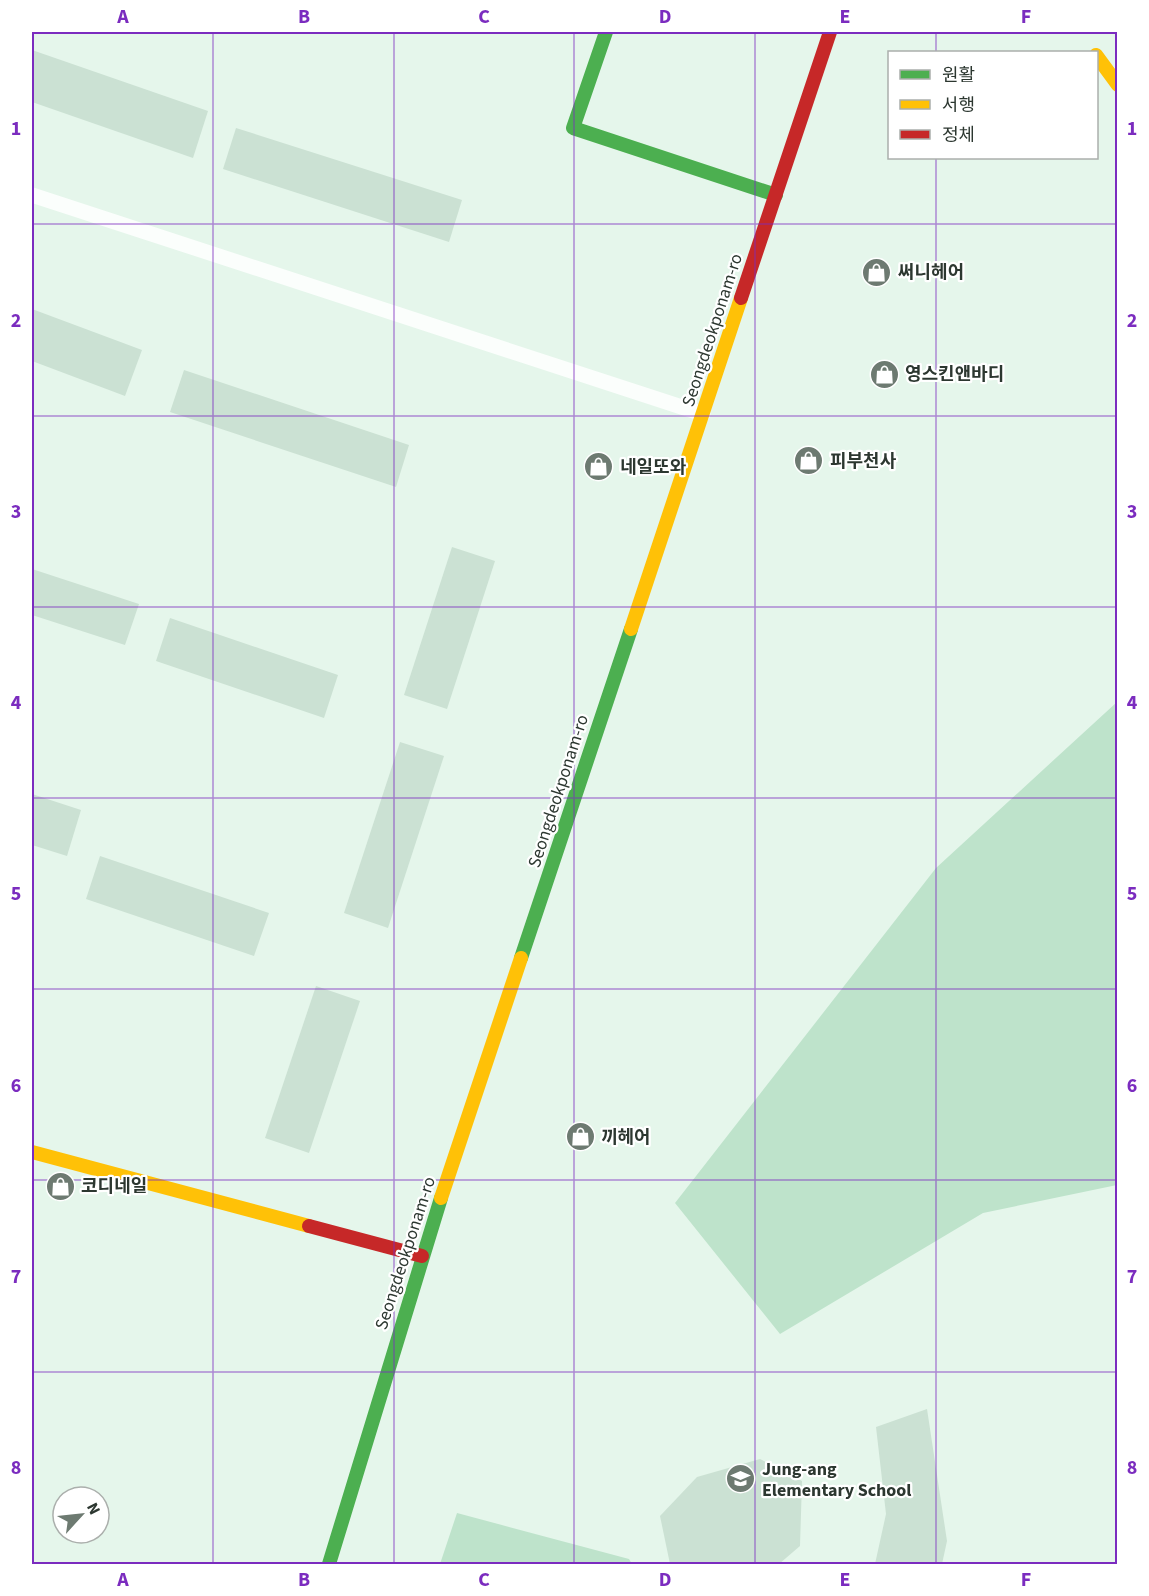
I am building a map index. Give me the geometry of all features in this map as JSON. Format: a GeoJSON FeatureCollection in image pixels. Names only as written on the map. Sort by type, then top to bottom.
{"type":"FeatureCollection","features":[{"type":"Feature","properties":{"kind":"street"},"geometry":{"type":"LineString","coordinates":[[606,32],[573,128],[776,195]]}},
{"type":"Feature","properties":{"kind":"street","name":"Seongdeokponam-ro"},"geometry":{"type":"LineString","coordinates":[[329,1564],[422,1256],[830,32]]}},
{"type":"Feature","properties":{"kind":"street"},"geometry":{"type":"LineString","coordinates":[[1098,56],[1118,85]]}},
{"type":"Feature","properties":{"kind":"street"},"geometry":{"type":"LineString","coordinates":[[32,1152],[422,1256]]}},
{"type":"Feature","properties":{"kind":"lane"},"geometry":{"type":"LineString","coordinates":[[32,195],[703,414]]}},
{"type":"Feature","properties":{"kind":"green space"},"geometry":{"type":"Polygon","coordinates":[[[1117,702],[1117,1185],[983,1213],[780,1334],[675,1203],[936,868],[1117,702]]]}},
{"type":"Feature","properties":{"kind":"green space"},"geometry":{"type":"Polygon","coordinates":[[[457,1513],[629,1559],[632,1564],[440,1564],[457,1513]]]}},
{"type":"Feature","properties":{"kind":"building"},"geometry":{"type":"Polygon","coordinates":[[[32,50],[208,111],[193,158],[32,102],[32,50]]]}},
{"type":"Feature","properties":{"kind":"building"},"geometry":{"type":"Polygon","coordinates":[[[236,128],[462,200],[449,242],[223,169],[236,128]]]}},
{"type":"Feature","properties":{"kind":"building"},"geometry":{"type":"Polygon","coordinates":[[[32,309],[142,350],[125,396],[32,361],[32,309]]]}},
{"type":"Feature","properties":{"kind":"building"},"geometry":{"type":"Polygon","coordinates":[[[184,370],[409,445],[396,487],[170,412],[184,370]]]}},
{"type":"Feature","properties":{"kind":"building"},"geometry":{"type":"Polygon","coordinates":[[[452,547],[495,561],[447,709],[404,695],[452,547]]]}},
{"type":"Feature","properties":{"kind":"building"},"geometry":{"type":"Polygon","coordinates":[[[32,569],[139,604],[125,645],[32,615],[32,569]]]}},
{"type":"Feature","properties":{"kind":"building"},"geometry":{"type":"Polygon","coordinates":[[[170,618],[338,675],[324,718],[156,661],[170,618]]]}},
{"type":"Feature","properties":{"kind":"building"},"geometry":{"type":"Polygon","coordinates":[[[400,742],[444,756],[388,928],[344,913],[400,742]]]}},
{"type":"Feature","properties":{"kind":"building"},"geometry":{"type":"Polygon","coordinates":[[[32,794],[81,810],[67,856],[32,845],[32,794]]]}},
{"type":"Feature","properties":{"kind":"building"},"geometry":{"type":"Polygon","coordinates":[[[100,856],[269,913],[254,956],[86,899],[100,856]]]}},
{"type":"Feature","properties":{"kind":"building"},"geometry":{"type":"Polygon","coordinates":[[[316,986],[360,1001],[309,1153],[265,1138],[316,986]]]}},
{"type":"Feature","properties":{"kind":"building"},"geometry":{"type":"Polygon","coordinates":[[[927,1409],[947,1541],[942,1564],[875,1564],[886,1514],[876,1427],[927,1409]]]}},
{"type":"Feature","properties":{"kind":"building"},"geometry":{"type":"Polygon","coordinates":[[[760,1459],[802,1481],[800,1546],[779,1564],[670,1564],[660,1516],[697,1477],[760,1459]]]}},
{"type":"Feature","properties":{"kind":"traffic: fast"},"geometry":{"type":"LineString","coordinates":[[606,32],[573,128],[776,195]]}},
{"type":"Feature","properties":{"kind":"traffic: fast"},"geometry":{"type":"LineString","coordinates":[[521,958],[631,629]]}},
{"type":"Feature","properties":{"kind":"traffic: fast"},"geometry":{"type":"LineString","coordinates":[[329,1564],[441,1198]]}},
{"type":"Feature","properties":{"kind":"traffic: slow"},"geometry":{"type":"LineString","coordinates":[[1098,58],[1118,85]]}},
{"type":"Feature","properties":{"kind":"traffic: slow"},"geometry":{"type":"LineString","coordinates":[[631,629],[741,298]]}},
{"type":"Feature","properties":{"kind":"traffic: slow"},"geometry":{"type":"LineString","coordinates":[[441,1198],[521,958]]}},
{"type":"Feature","properties":{"kind":"traffic: slow"},"geometry":{"type":"LineString","coordinates":[[32,1152],[309,1226]]}},
{"type":"Feature","properties":{"kind":"traffic: jam"},"geometry":{"type":"LineString","coordinates":[[741,298],[830,32]]}},
{"type":"Feature","properties":{"kind":"traffic: jam"},"geometry":{"type":"LineString","coordinates":[[309,1226],[422,1256]]}},
{"type":"Feature","properties":{"kind":"place","name":"써니헤어"},"geometry":{"type":"Point","coordinates":[877,272]}},
{"type":"Feature","properties":{"kind":"place","name":"영스킨앤바디"},"geometry":{"type":"Point","coordinates":[884,374]}},
{"type":"Feature","properties":{"kind":"place","name":"피부천사"},"geometry":{"type":"Point","coordinates":[809,461]}},
{"type":"Feature","properties":{"kind":"place","name":"네일또와"},"geometry":{"type":"Point","coordinates":[599,467]}},
{"type":"Feature","properties":{"kind":"place","name":"끼헤어"},"geometry":{"type":"Point","coordinates":[580,1137]}},
{"type":"Feature","properties":{"kind":"place","name":"코디네일"},"geometry":{"type":"Point","coordinates":[60,1186]}},
{"type":"Feature","properties":{"kind":"place","name":"Jung-ang Elementary School"},"geometry":{"type":"Point","coordinates":[741,1479]}}]}
